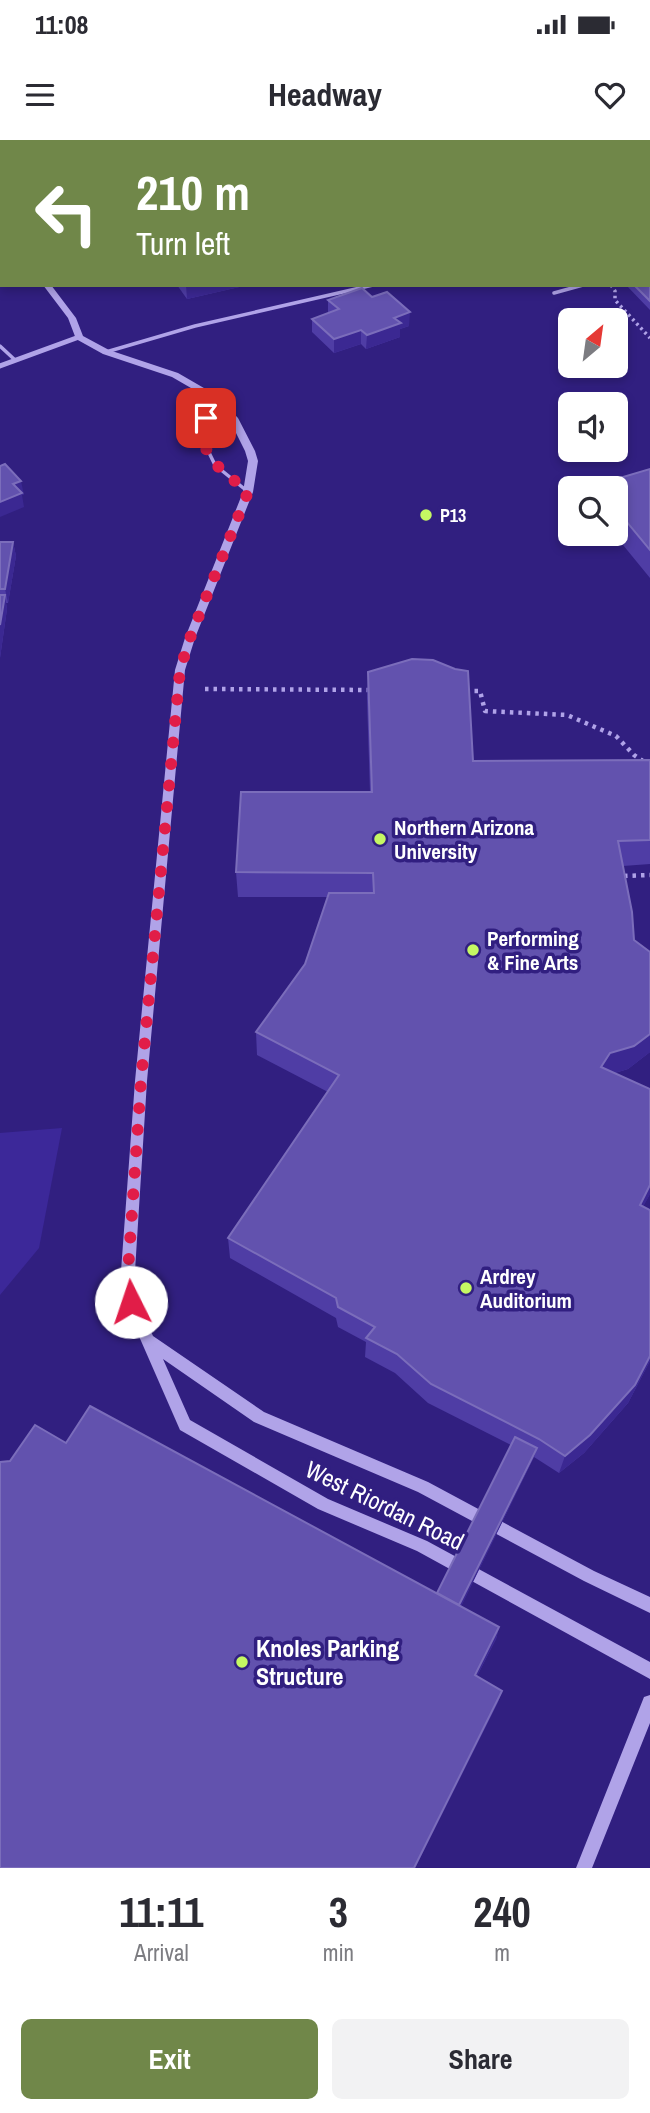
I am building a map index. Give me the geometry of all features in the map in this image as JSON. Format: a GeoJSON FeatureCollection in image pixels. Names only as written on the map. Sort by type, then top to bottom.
{"type":"FeatureCollection","features":[{"type":"Feature","properties":{"kind":"street"},"geometry":{"type":"LineString","coordinates":[[0,366],[79,337],[72,318],[49,287]]}},
{"type":"Feature","properties":{"kind":"street","name":"West Riordan Road"},"geometry":{"type":"LineString","coordinates":[[79,337],[106,352],[175,375],[213,397],[233,418],[253,461],[248,492],[180,670],[141,1081],[128,1271],[131,1302],[145,1339],[185,1425],[323,1504],[422,1546],[650,1671]]}},
{"type":"Feature","properties":{"kind":"street","name":"West Riordan Road"},"geometry":{"type":"LineString","coordinates":[[145,1339],[259,1417],[423,1487],[589,1576],[650,1605]]}},
{"type":"Feature","properties":{"kind":"street"},"geometry":{"type":"LineString","coordinates":[[584,1868],[650,1703]]}},
{"type":"Feature","properties":{"kind":"lane"},"geometry":{"type":"LineString","coordinates":[[106,352],[195,326],[364,287]]}},
{"type":"Feature","properties":{"kind":"lane"},"geometry":{"type":"LineString","coordinates":[[554,293],[576,287]]}},
{"type":"Feature","properties":{"kind":"lane"},"geometry":{"type":"LineString","coordinates":[[0,346],[15,360]]}},
{"type":"Feature","properties":{"kind":"lane"},"geometry":{"type":"LineString","coordinates":[[213,397],[200,434],[215,466],[248,492]]}},
{"type":"Feature","properties":{"kind":"path"},"geometry":{"type":"LineString","coordinates":[[612,287],[615,300],[650,338]]}},
{"type":"Feature","properties":{"kind":"path"},"geometry":{"type":"LineString","coordinates":[[205,690],[384,690]]}},
{"type":"Feature","properties":{"kind":"path"},"geometry":{"type":"LineString","coordinates":[[453,691],[480,691],[485,711],[567,715],[615,736],[650,766]]}},
{"type":"Feature","properties":{"kind":"path"},"geometry":{"type":"LineString","coordinates":[[624,876],[650,875]]}},
{"type":"Feature","properties":{"kind":"shaded area"},"geometry":{"type":"Polygon","coordinates":[[[62,1128],[39,1248],[0,1295],[0,1133],[62,1128]]]}},
{"type":"Feature","properties":{"kind":"building"},"geometry":{"type":"Polygon","coordinates":[[[636,287],[650,287],[650,301],[636,287]]]}},
{"type":"Feature","properties":{"kind":"building"},"geometry":{"type":"Polygon","coordinates":[[[362,288],[372,297],[387,292],[410,312],[394,318],[401,323],[367,335],[361,330],[334,339],[312,319],[339,309],[328,300],[362,288]]]}},
{"type":"Feature","properties":{"kind":"building"},"geometry":{"type":"Polygon","coordinates":[[[5,464],[21,481],[13,484],[22,493],[0,502],[0,466],[5,464]]]}},
{"type":"Feature","properties":{"kind":"building"},"geometry":{"type":"Polygon","coordinates":[[[650,469],[650,550],[628,523],[626,476],[650,469]]]}},
{"type":"Feature","properties":{"kind":"building"},"geometry":{"type":"Polygon","coordinates":[[[0,542],[13,542],[5,589],[0,589],[0,542]]]}},
{"type":"Feature","properties":{"kind":"building"},"geometry":{"type":"Polygon","coordinates":[[[0,595],[5,595],[0,625],[0,595]]]}},
{"type":"Feature","properties":{"kind":"building"},"geometry":{"type":"Polygon","coordinates":[[[412,659],[433,660],[468,671],[473,761],[650,760],[650,840],[618,841],[632,912],[634,940],[650,952],[650,1034],[634,1046],[610,1053],[601,1067],[650,1089],[650,1185],[640,1205],[650,1210],[650,1356],[635,1385],[590,1435],[565,1456],[539,1439],[431,1384],[397,1354],[366,1338],[375,1327],[338,1307],[336,1298],[228,1238],[339,1075],[256,1032],[305,964],[329,893],[374,893],[373,873],[236,872],[241,792],[372,792],[368,672],[412,659]]]}},
{"type":"Feature","properties":{"kind":"building","name":"Knoles Parking Structure"},"geometry":{"type":"Polygon","coordinates":[[[90,1406],[499,1627],[475,1675],[502,1691],[414,1868],[0,1868],[0,1462],[10,1461],[35,1425],[66,1443],[90,1406]]]}},
{"type":"Feature","properties":{"kind":"building"},"geometry":{"type":"Polygon","coordinates":[[[515,1437],[537,1448],[459,1605],[437,1593],[515,1437]]]}},
{"type":"Feature","properties":{"kind":"place","name":"P13"},"geometry":{"type":"Point","coordinates":[426,515]}},
{"type":"Feature","properties":{"kind":"place","name":"Northern Arizona University"},"geometry":{"type":"Point","coordinates":[380,839]}},
{"type":"Feature","properties":{"kind":"place","name":"Performing & Fine Arts"},"geometry":{"type":"Point","coordinates":[473,950]}},
{"type":"Feature","properties":{"kind":"place","name":"Ardrey Auditorium"},"geometry":{"type":"Point","coordinates":[466,1288]}},
{"type":"Feature","properties":{"kind":"place","name":"Knoles Parking Structure"},"geometry":{"type":"Point","coordinates":[242,1662]}},
{"type":"Feature","properties":{"kind":"route"},"geometry":{"type":"LineString","coordinates":[[131,1302],[128,1271],[141,1081],[180,670],[248,492],[209,458],[200,434],[206,418]]}}]}
